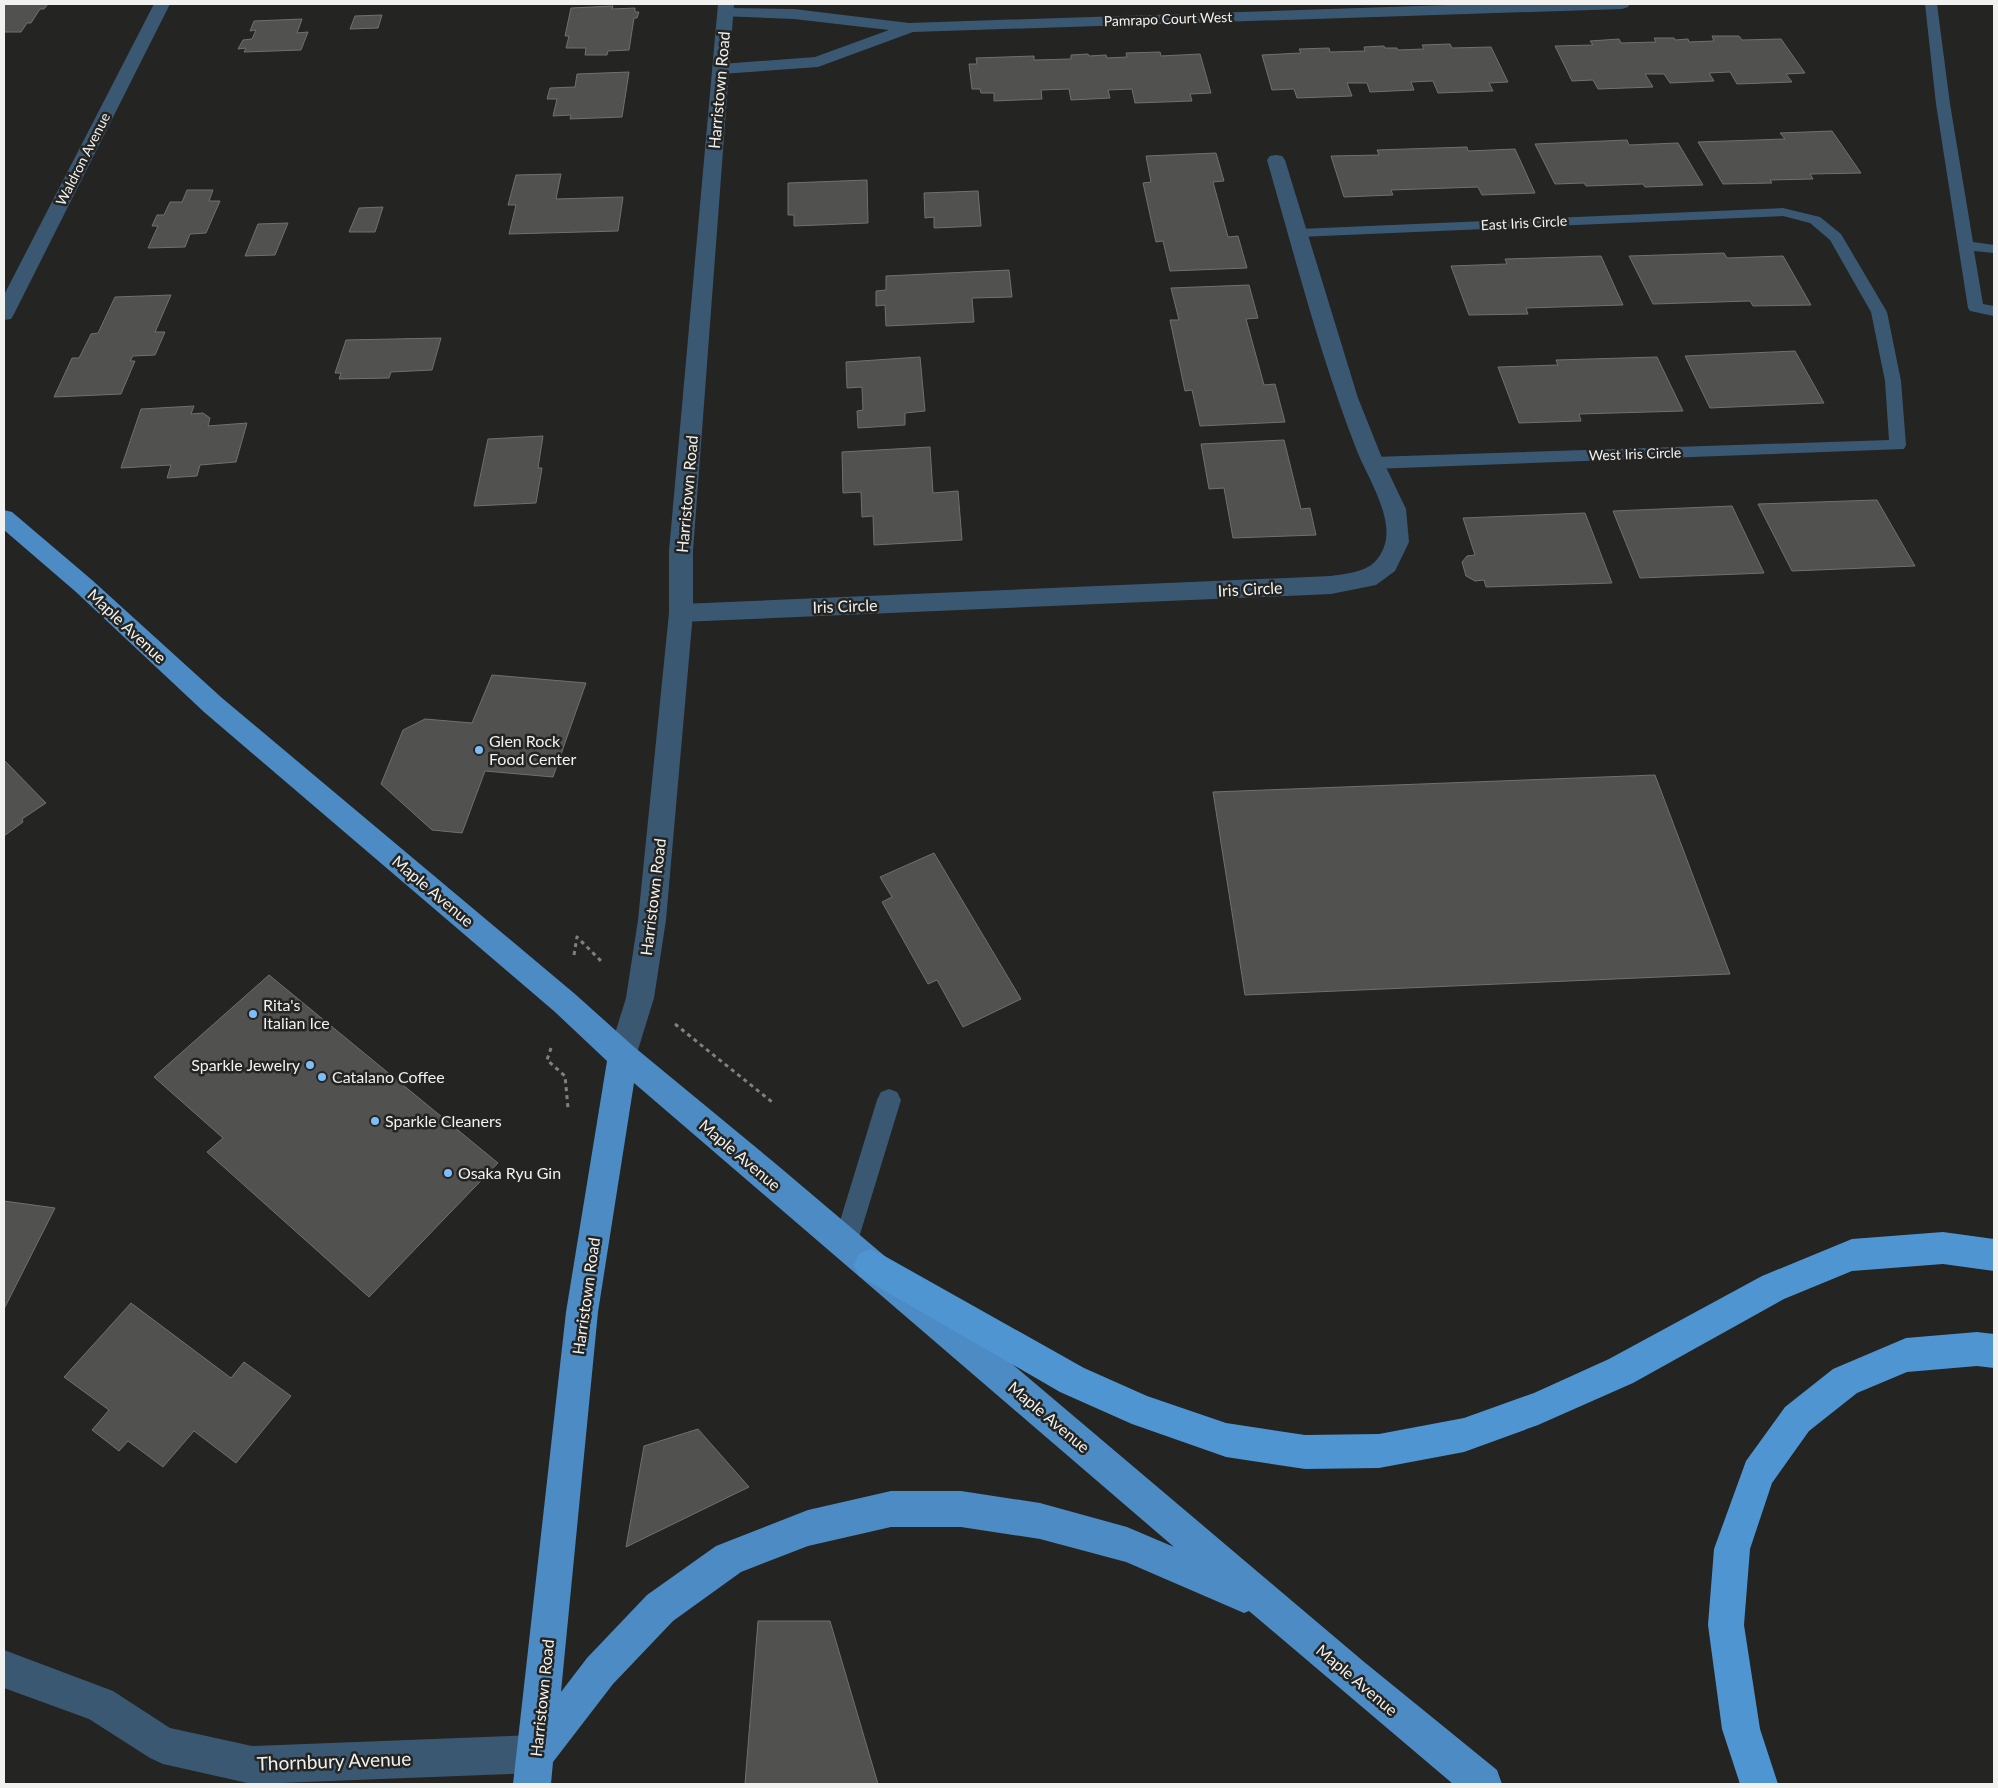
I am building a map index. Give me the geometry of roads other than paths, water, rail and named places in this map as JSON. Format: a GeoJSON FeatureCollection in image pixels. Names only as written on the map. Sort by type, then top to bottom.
{"type":"FeatureCollection","features":[{"type":"Feature","properties":{"kind":"highway"},"geometry":{"type":"LineString","coordinates":[[870,1266],[1072,1380],[1144,1412],[1226,1440],[1305,1452],[1379,1451],[1464,1435],[1538,1408],[1621,1371],[1773,1287],[1852,1255],[1943,1248],[1994,1255]]}},
{"type":"Feature","properties":{"kind":"highway"},"geometry":{"type":"LineString","coordinates":[[1759,1784],[1741,1729],[1726,1625],[1732,1549],[1758,1474],[1798,1419],[1845,1381],[1906,1355],[1977,1349],[1994,1352]]}},
{"type":"Feature","properties":{"kind":"main road","name":"Maple Avenue"},"geometry":{"type":"LineString","coordinates":[[4,518],[84,586],[213,705],[565,1003],[623,1056],[1270,1606],[1483,1784]]}},
{"type":"Feature","properties":{"kind":"main road","name":"Harristown Road"},"geometry":{"type":"LineString","coordinates":[[534,1769],[582,1312],[623,1056]]}},
{"type":"Feature","properties":{"kind":"main road"},"geometry":{"type":"LineString","coordinates":[[534,1769],[600,1671],[660,1608],[729,1559],[808,1528],[891,1509],[961,1510],[1040,1521],[1127,1545],[1270,1606]]}},
{"type":"Feature","properties":{"kind":"street","name":"Waldron Avenue"},"geometry":{"type":"LineString","coordinates":[[4,314],[162,4]]}},
{"type":"Feature","properties":{"kind":"street","name":"Pamrapo Court West"},"geometry":{"type":"LineString","coordinates":[[721,69],[818,62],[911,27],[1185,11],[1622,4]]}},
{"type":"Feature","properties":{"kind":"street"},"geometry":{"type":"LineString","coordinates":[[726,8],[826,16],[911,27]]}},
{"type":"Feature","properties":{"kind":"street","name":"Harristown Road"},"geometry":{"type":"LineString","coordinates":[[623,1056],[640,998],[652,920],[681,613],[681,552],[726,8]]}},
{"type":"Feature","properties":{"kind":"street","name":"Iris Circle"},"geometry":{"type":"LineString","coordinates":[[681,613],[1332,585],[1368,579],[1387,565],[1397,542],[1394,509],[1373,464],[1347,398],[1276,160]]}},
{"type":"Feature","properties":{"kind":"street","name":"Thornbury Avenue"},"geometry":{"type":"LineString","coordinates":[[4,1668],[10,1672],[100,1704],[162,1745],[252,1765],[534,1769]]}},
{"type":"Feature","properties":{"kind":"lane"},"geometry":{"type":"LineString","coordinates":[[1931,4],[1944,104],[1976,308],[1994,311]]}},
{"type":"Feature","properties":{"kind":"lane","name":"East Iris Circle"},"geometry":{"type":"LineString","coordinates":[[1299,233],[1783,212],[1815,220],[1836,236],[1879,312],[1893,381],[1898,445]]}},
{"type":"Feature","properties":{"kind":"lane"},"geometry":{"type":"LineString","coordinates":[[1966,246],[1994,249]]}},
{"type":"Feature","properties":{"kind":"lane","name":"West Iris Circle"},"geometry":{"type":"LineString","coordinates":[[1373,464],[1898,445]]}},
{"type":"Feature","properties":{"kind":"lane"},"geometry":{"type":"LineString","coordinates":[[845,1244],[889,1100]]}},
{"type":"Feature","properties":{"kind":"place","name":"Glen Rock Food Center"},"geometry":{"type":"Point","coordinates":[479,750]}},
{"type":"Feature","properties":{"kind":"place","name":"Rita's Italian Ice"},"geometry":{"type":"Point","coordinates":[253,1014]}},
{"type":"Feature","properties":{"kind":"place","name":"Sparkle Jewelry"},"geometry":{"type":"Point","coordinates":[310,1065]}},
{"type":"Feature","properties":{"kind":"place","name":"Catalano Coffee"},"geometry":{"type":"Point","coordinates":[322,1077]}},
{"type":"Feature","properties":{"kind":"place","name":"Sparkle Cleaners"},"geometry":{"type":"Point","coordinates":[375,1121]}},
{"type":"Feature","properties":{"kind":"place","name":"Osaka Ryu Gin"},"geometry":{"type":"Point","coordinates":[448,1173]}}]}
